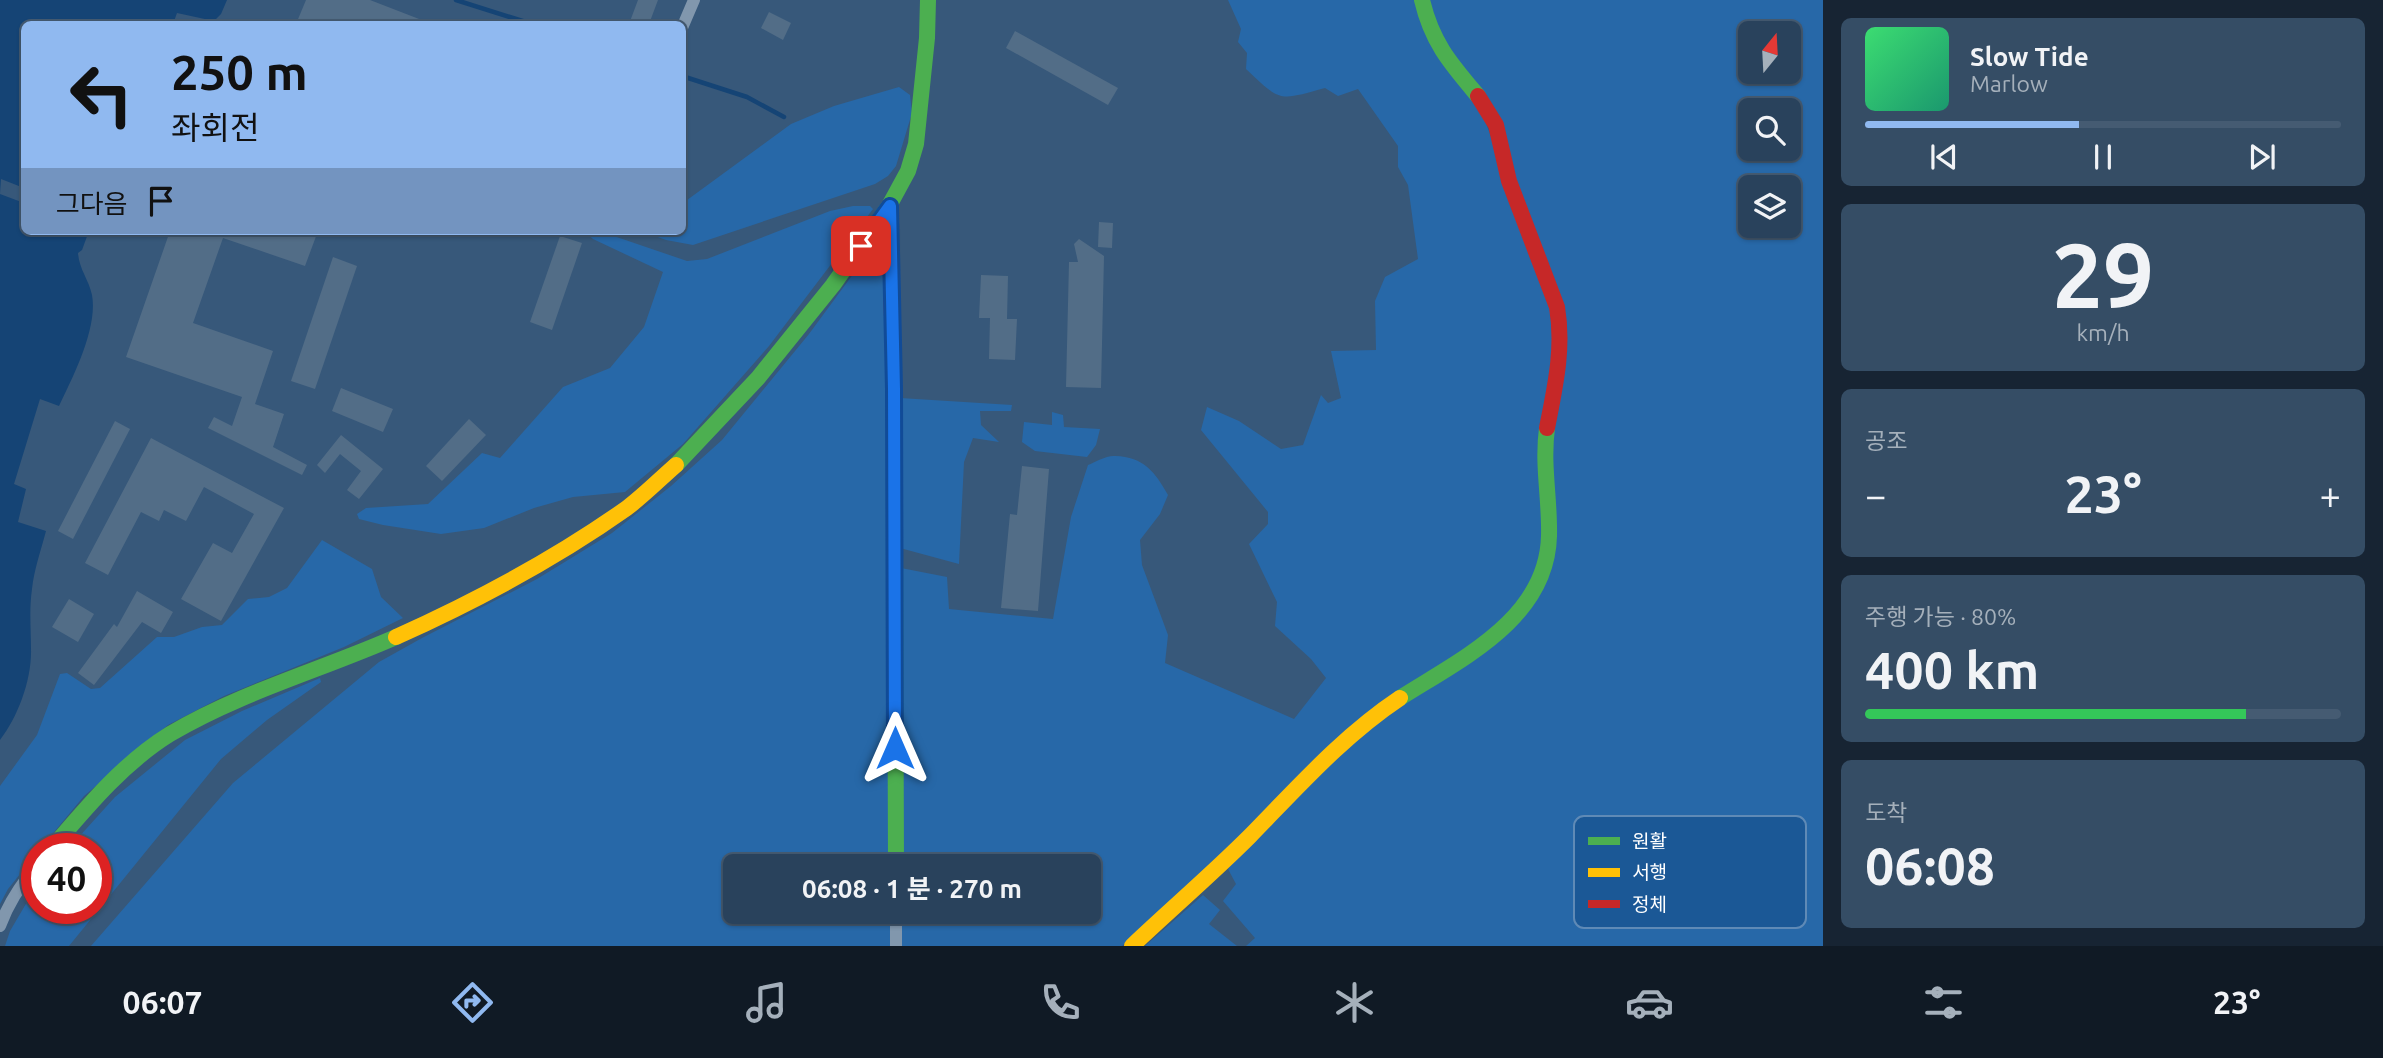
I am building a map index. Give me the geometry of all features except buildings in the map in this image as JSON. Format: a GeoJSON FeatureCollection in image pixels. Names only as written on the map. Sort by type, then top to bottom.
{"type":"FeatureCollection","features":[{"type":"Feature","properties":{"kind":"street"},"geometry":{"type":"LineString","coordinates":[[685,21],[694,0]]}},
{"type":"Feature","properties":{"kind":"street"},"geometry":{"type":"LineString","coordinates":[[65,833],[125,769],[169,735],[244,697],[351,657],[460,608],[566,548],[629,506],[680,463],[758,378],[833,285],[890,206],[908,171],[916,144],[927,38],[928,0]]}},
{"type":"Feature","properties":{"kind":"street"},"geometry":{"type":"LineString","coordinates":[[1132,946],[1231,854],[1358,728],[1484,643],[1506,625],[1534,590],[1546,565],[1550,540],[1545,451],[1562,334],[1557,306],[1506,173],[1497,127],[1484,103],[1444,55],[1432,34],[1422,0]]}},
{"type":"Feature","properties":{"kind":"street"},"geometry":{"type":"LineString","coordinates":[[890,206],[894,403],[896,854]]}},
{"type":"Feature","properties":{"kind":"street"},"geometry":{"type":"LineString","coordinates":[[0,926],[21,886]]}},
{"type":"Feature","properties":{"kind":"street"},"geometry":{"type":"LineString","coordinates":[[896,924],[896,946]]}},
{"type":"Feature","properties":{"kind":"shaded area"},"geometry":{"type":"Polygon","coordinates":[[[0,0],[227,0],[221,14],[214,21],[177,13],[174,21],[21,21],[21,235],[88,235],[82,250],[78,253],[91,290],[93,308],[83,352],[59,406],[40,399],[14,484],[26,489],[18,522],[46,531],[32,589],[29,673],[18,709],[0,740],[0,0]]]}},
{"type":"Feature","properties":{"kind":"shaded area"},"geometry":{"type":"Polygon","coordinates":[[[1228,0],[1416,0],[1480,107],[1555,310],[1544,542],[1529,588],[1502,620],[1230,845],[1122,946],[901,946],[901,924],[1101,924],[1101,854],[901,854],[901,568],[947,577],[949,609],[1053,619],[1071,517],[1088,465],[1115,456],[1134,459],[1148,467],[1168,495],[1160,514],[1140,540],[1142,565],[1168,635],[1165,663],[1294,719],[1326,678],[1311,659],[1275,626],[1277,602],[1249,544],[1268,524],[1268,512],[1201,430],[1207,407],[1239,421],[1281,449],[1303,445],[1321,395],[1328,403],[1341,398],[1331,351],[1376,350],[1375,301],[1385,277],[1418,259],[1408,185],[1398,167],[1398,146],[1358,89],[1338,96],[1325,88],[1289,96],[1274,93],[1246,69],[1247,53],[1238,42],[1241,29],[1228,0]]]}},
{"type":"Feature","properties":{"kind":"shaded area"},"geometry":{"type":"Polygon","coordinates":[[[1428,0],[1823,0],[1823,946],[1246,946],[1255,938],[1223,901],[1236,884],[1228,869],[1236,857],[1330,762],[1537,594],[1549,451],[1565,364],[1508,159],[1447,52],[1428,0]]]}},
{"type":"Feature","properties":{"kind":"shaded area"},"geometry":{"type":"Polygon","coordinates":[[[899,87],[910,95],[912,113],[896,166],[888,176],[875,184],[693,245],[652,235],[686,235],[686,201],[791,124],[834,106],[899,87]]]}},
{"type":"Feature","properties":{"kind":"shaded area"},"geometry":{"type":"Polygon","coordinates":[[[853,206],[870,206],[873,209],[769,346],[683,444],[625,492],[573,497],[534,508],[484,528],[441,534],[359,519],[357,514],[366,508],[428,504],[482,453],[500,458],[563,387],[610,368],[644,327],[663,272],[588,235],[611,235],[687,261],[707,259],[830,211],[853,206]]]}},
{"type":"Feature","properties":{"kind":"shaded area"},"geometry":{"type":"Polygon","coordinates":[[[876,243],[884,243],[891,854],[723,854],[723,924],[891,924],[892,946],[91,946],[233,783],[379,662],[537,579],[612,533],[671,486],[722,440],[809,334],[876,243]]]}},
{"type":"Feature","properties":{"kind":"shaded area"},"geometry":{"type":"Polygon","coordinates":[[[900,398],[1012,405],[1011,411],[980,411],[981,425],[999,442],[973,438],[964,462],[959,564],[900,548],[900,398]]]}},
{"type":"Feature","properties":{"kind":"shaded area"},"geometry":{"type":"Polygon","coordinates":[[[1052,412],[1063,415],[1064,427],[1100,429],[1096,445],[1087,457],[1035,451],[1022,442],[1024,422],[1052,425],[1052,412]]]}},
{"type":"Feature","properties":{"kind":"shaded area"},"geometry":{"type":"Polygon","coordinates":[[[322,540],[372,569],[381,597],[403,618],[344,647],[224,696],[168,725],[84,796],[53,833],[21,833],[21,873],[0,904],[0,786],[37,735],[60,674],[67,673],[91,689],[100,688],[157,637],[174,637],[202,627],[222,625],[248,599],[269,597],[287,588],[322,540]]]}},
{"type":"Feature","properties":{"kind":"shaded area"},"geometry":{"type":"Polygon","coordinates":[[[320,678],[321,682],[267,720],[221,759],[112,893],[112,833],[82,833],[115,797],[185,740],[242,711],[320,678]]]}},
{"type":"Feature","properties":{"kind":"shaded area"},"geometry":{"type":"Polygon","coordinates":[[[1203,895],[1220,910],[1209,924],[1237,946],[1145,946],[1203,895]]]}},
{"type":"Feature","properties":{"kind":"shaded area"},"geometry":{"type":"Polygon","coordinates":[[[21,912],[21,924],[87,924],[69,946],[5,946],[21,912]]]}},
{"type":"Feature","properties":{"kind":"pier"},"geometry":{"type":"Polygon","coordinates":[[[1,179],[21,187],[21,202],[0,194],[1,179]]]}},
{"type":"Feature","properties":{"kind":"waterway"},"geometry":{"type":"LineString","coordinates":[[456,0],[522,21]]}},
{"type":"Feature","properties":{"kind":"waterway"},"geometry":{"type":"LineString","coordinates":[[686,77],[747,97],[784,117]]}},
{"type":"Feature","properties":{"kind":"traffic: fast"},"geometry":{"type":"LineString","coordinates":[[676,465],[758,378],[833,285],[889,206],[908,171],[916,144],[927,38],[928,0]]}},
{"type":"Feature","properties":{"kind":"traffic: fast"},"geometry":{"type":"LineString","coordinates":[[1422,0],[1437,41],[1478,96]]}},
{"type":"Feature","properties":{"kind":"traffic: fast"},"geometry":{"type":"LineString","coordinates":[[1400,698],[1497,634],[1533,591],[1545,565],[1549,536],[1545,455],[1547,428]]}},
{"type":"Feature","properties":{"kind":"traffic: fast"},"geometry":{"type":"LineString","coordinates":[[895,550],[896,854]]}},
{"type":"Feature","properties":{"kind":"traffic: fast"},"geometry":{"type":"LineString","coordinates":[[65,833],[121,772],[170,734],[225,706],[396,637]]}},
{"type":"Feature","properties":{"kind":"traffic: slow"},"geometry":{"type":"LineString","coordinates":[[396,637],[485,594],[572,545],[627,508],[676,465]]}},
{"type":"Feature","properties":{"kind":"traffic: slow"},"geometry":{"type":"LineString","coordinates":[[1132,946],[1236,850],[1340,745],[1400,698]]}},
{"type":"Feature","properties":{"kind":"traffic: jam"},"geometry":{"type":"LineString","coordinates":[[1478,96],[1496,125],[1509,181],[1557,307],[1559,353],[1547,428]]}},
{"type":"Feature","properties":{"kind":"traffic: jam"},"geometry":{"type":"LineString","coordinates":[[889,206],[895,550]]}},
{"type":"Feature","properties":{"kind":"route"},"geometry":{"type":"LineString","coordinates":[[861,246],[890,206],[894,389],[895,748]]}}]}
